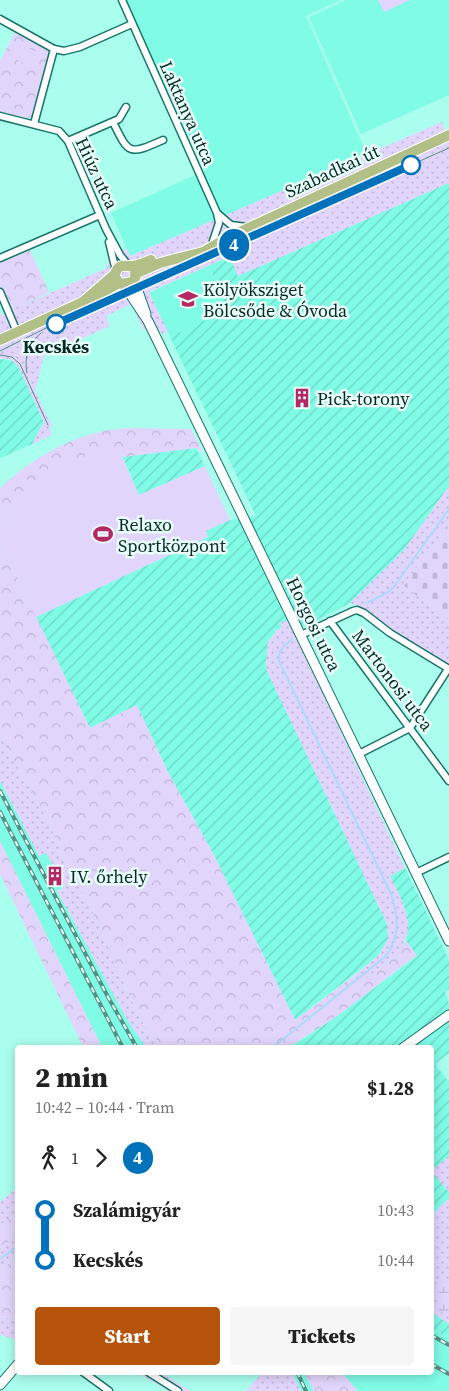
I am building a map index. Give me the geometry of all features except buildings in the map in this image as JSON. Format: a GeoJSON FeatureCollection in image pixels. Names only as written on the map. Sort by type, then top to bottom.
{"type":"FeatureCollection","features":[{"type":"Feature","properties":{"kind":"main road","name":"Szabadkai út"},"geometry":{"type":"LineString","coordinates":[[0,340],[84,301],[119,278],[121,266],[132,271],[203,252],[229,237],[449,135]]}},
{"type":"Feature","properties":{"kind":"main road","name":"Szabadkai út"},"geometry":{"type":"LineString","coordinates":[[132,271],[161,256],[186,251],[229,237]]}},
{"type":"Feature","properties":{"kind":"main road","name":"Szabadkai út"},"geometry":{"type":"LineString","coordinates":[[119,278],[132,282],[132,271]]}},
{"type":"Feature","properties":{"kind":"street","name":"Laktanya utca"},"geometry":{"type":"LineString","coordinates":[[122,0],[217,214]]}},
{"type":"Feature","properties":{"kind":"street"},"geometry":{"type":"LineString","coordinates":[[0,19],[54,49],[64,51],[80,47],[132,24]]}},
{"type":"Feature","properties":{"kind":"street"},"geometry":{"type":"LineString","coordinates":[[34,124],[54,49]]}},
{"type":"Feature","properties":{"kind":"street"},"geometry":{"type":"LineString","coordinates":[[68,141],[119,119],[126,107]]}},
{"type":"Feature","properties":{"kind":"street","name":"Hiúz utca"},"geometry":{"type":"LineString","coordinates":[[0,116],[59,131],[68,141],[106,228],[120,256],[132,271]]}},
{"type":"Feature","properties":{"kind":"street"},"geometry":{"type":"LineString","coordinates":[[113,122],[124,144],[129,149],[146,148],[164,140]]}},
{"type":"Feature","properties":{"kind":"street"},"geometry":{"type":"LineString","coordinates":[[0,258],[100,214]]}},
{"type":"Feature","properties":{"kind":"street"},"geometry":{"type":"LineString","coordinates":[[217,214],[231,225],[250,228]]}},
{"type":"Feature","properties":{"kind":"street"},"geometry":{"type":"LineString","coordinates":[[213,241],[219,223],[217,214]]}},
{"type":"Feature","properties":{"kind":"street","name":"Hiúz utca"},"geometry":{"type":"LineString","coordinates":[[106,228],[119,278]]}},
{"type":"Feature","properties":{"kind":"street","name":"Horgosi utca"},"geometry":{"type":"LineString","coordinates":[[132,271],[148,322]]}},
{"type":"Feature","properties":{"kind":"street","name":"Horgosi utca"},"geometry":{"type":"LineString","coordinates":[[119,278],[148,322],[449,942]]}},
{"type":"Feature","properties":{"kind":"street"},"geometry":{"type":"LineString","coordinates":[[0,292],[17,332]]}},
{"type":"Feature","properties":{"kind":"street"},"geometry":{"type":"LineString","coordinates":[[301,635],[357,610],[364,613],[390,633],[449,669],[410,728],[359,754]]}},
{"type":"Feature","properties":{"kind":"street","name":"Martonosi utca"},"geometry":{"type":"LineString","coordinates":[[330,621],[449,781]]}},
{"type":"Feature","properties":{"kind":"street"},"geometry":{"type":"LineString","coordinates":[[416,873],[449,857]]}},
{"type":"Feature","properties":{"kind":"street"},"geometry":{"type":"LineString","coordinates":[[407,1045],[449,1015]]}},
{"type":"Feature","properties":{"kind":"street"},"geometry":{"type":"LineString","coordinates":[[0,1385],[15,1368]]}},
{"type":"Feature","properties":{"kind":"street"},"geometry":{"type":"LineString","coordinates":[[87,1375],[109,1391]]}},
{"type":"Feature","properties":{"kind":"street"},"geometry":{"type":"LineString","coordinates":[[153,1375],[178,1391]]}},
{"type":"Feature","properties":{"kind":"shaded area"},"geometry":{"type":"Polygon","coordinates":[[[124,0],[341,0],[306,16],[367,155],[130,256],[111,213],[206,170],[124,0]]]}},
{"type":"Feature","properties":{"kind":"shaded area"},"geometry":{"type":"Polygon","coordinates":[[[346,0],[449,0],[449,95],[361,134],[309,17],[346,0]]]}},
{"type":"Feature","properties":{"kind":"shaded area"},"geometry":{"type":"Polygon","coordinates":[[[449,183],[449,486],[404,550],[350,603],[294,632],[288,620],[268,642],[267,671],[387,924],[388,939],[379,955],[295,1020],[214,855],[168,772],[137,705],[90,728],[36,617],[208,537],[206,531],[230,520],[256,516],[170,337],[220,313],[219,309],[226,305],[210,265],[230,256],[238,276],[449,183]]]}},
{"type":"Feature","properties":{"kind":"shaded area","name":"Kölyöksziget Bölcsőde & Óvoda"},"geometry":{"type":"Polygon","coordinates":[[[210,265],[226,305],[221,313],[170,337],[149,293],[210,265]]]}},
{"type":"Feature","properties":{"kind":"shaded area"},"geometry":{"type":"Polygon","coordinates":[[[0,359],[16,363],[44,423],[32,444],[0,458],[0,359]]]}},
{"type":"Feature","properties":{"kind":"shaded area"},"geometry":{"type":"Polygon","coordinates":[[[196,448],[205,466],[139,495],[123,457],[196,448]]]}},
{"type":"Feature","properties":{"kind":"shaded area"},"geometry":{"type":"Polygon","coordinates":[[[0,781],[39,855],[46,852],[65,888],[57,891],[128,1021],[145,1045],[101,1045],[0,841],[0,781]]]}},
{"type":"Feature","properties":{"kind":"shaded area"},"geometry":{"type":"Polygon","coordinates":[[[405,868],[449,960],[449,989],[445,991],[449,1004],[449,1053],[435,1064],[449,1080],[449,1337],[434,1330],[434,1045],[294,1045],[336,1017],[417,956],[406,941],[408,922],[402,902],[390,876],[405,868]]]}},
{"type":"Feature","properties":{"kind":"shaded area"},"geometry":{"type":"Polygon","coordinates":[[[434,1330],[449,1337],[449,1391],[358,1391],[344,1375],[434,1375],[434,1330]]]}},
{"type":"Feature","properties":{"kind":"shaded area"},"geometry":{"type":"Polygon","coordinates":[[[293,1375],[305,1375],[314,1391],[301,1391],[293,1375]]]}},
{"type":"Feature","properties":{"kind":"green space"},"geometry":{"type":"Polygon","coordinates":[[[378,0],[410,0],[384,12],[378,0]]]}},
{"type":"Feature","properties":{"kind":"green space"},"geometry":{"type":"Polygon","coordinates":[[[16,30],[46,46],[48,50],[34,112],[28,118],[0,112],[0,61],[16,30]]]}},
{"type":"Feature","properties":{"kind":"green space"},"geometry":{"type":"Polygon","coordinates":[[[15,41],[42,55],[35,69],[8,55],[15,41]]]}},
{"type":"Feature","properties":{"kind":"green space"},"geometry":{"type":"Polygon","coordinates":[[[442,122],[449,140],[449,183],[238,276],[230,256],[149,292],[168,332],[162,334],[156,325],[144,331],[131,304],[106,316],[110,326],[44,356],[35,391],[52,426],[49,428],[52,435],[32,444],[44,422],[19,368],[11,360],[0,359],[0,315],[107,268],[109,256],[127,249],[130,256],[442,122]]]}},
{"type":"Feature","properties":{"kind":"green space"},"geometry":{"type":"Polygon","coordinates":[[[30,250],[49,292],[10,311],[0,286],[0,263],[30,250]]]}},
{"type":"Feature","properties":{"kind":"green space"},"geometry":{"type":"Polygon","coordinates":[[[128,428],[191,429],[204,453],[196,448],[123,457],[119,450],[12,507],[0,525],[0,488],[11,478],[48,452],[75,439],[107,430],[128,428]]]}},
{"type":"Feature","properties":{"kind":"green space","name":"Relaxo Sportközpont"},"geometry":{"type":"Polygon","coordinates":[[[119,450],[139,495],[205,466],[230,520],[206,531],[208,537],[36,617],[0,542],[0,525],[12,507],[41,479],[60,466],[89,455],[119,450]]]}},
{"type":"Feature","properties":{"kind":"green space"},"geometry":{"type":"Polygon","coordinates":[[[449,486],[449,523],[404,586],[449,619],[449,665],[383,624],[369,611],[350,603],[404,550],[449,486]]]}},
{"type":"Feature","properties":{"kind":"green space"},"geometry":{"type":"Polygon","coordinates":[[[449,523],[449,619],[404,586],[449,523]]]}},
{"type":"Feature","properties":{"kind":"green space"},"geometry":{"type":"Polygon","coordinates":[[[0,542],[90,728],[137,705],[168,772],[214,855],[295,1020],[351,978],[357,985],[389,962],[406,941],[417,955],[336,1017],[292,1045],[161,1045],[140,1019],[90,906],[64,862],[51,826],[0,736],[0,542]]]}},
{"type":"Feature","properties":{"kind":"green space"},"geometry":{"type":"Polygon","coordinates":[[[288,620],[405,868],[390,876],[401,898],[407,916],[407,932],[404,942],[391,959],[357,985],[351,978],[379,955],[388,939],[387,924],[267,671],[268,642],[275,631],[282,627],[280,623],[288,620]]]}},
{"type":"Feature","properties":{"kind":"green space"},"geometry":{"type":"Polygon","coordinates":[[[0,736],[51,826],[64,862],[90,906],[140,1019],[161,1045],[145,1045],[128,1021],[57,891],[65,887],[46,853],[39,856],[0,781],[0,736]]]}},
{"type":"Feature","properties":{"kind":"green space"},"geometry":{"type":"Polygon","coordinates":[[[0,841],[101,1045],[82,1045],[0,874],[0,841]]]}},
{"type":"Feature","properties":{"kind":"green space"},"geometry":{"type":"Polygon","coordinates":[[[449,1156],[449,1192],[434,1174],[434,1168],[449,1156]]]}},
{"type":"Feature","properties":{"kind":"green space"},"geometry":{"type":"Polygon","coordinates":[[[15,1190],[15,1214],[0,1225],[0,1202],[15,1190]]]}},
{"type":"Feature","properties":{"kind":"green space"},"geometry":{"type":"Polygon","coordinates":[[[449,1198],[449,1324],[434,1314],[434,1212],[449,1198]]]}},
{"type":"Feature","properties":{"kind":"green space"},"geometry":{"type":"Polygon","coordinates":[[[15,1214],[15,1237],[0,1248],[0,1225],[15,1214]]]}},
{"type":"Feature","properties":{"kind":"green space"},"geometry":{"type":"Polygon","coordinates":[[[15,1237],[15,1259],[0,1271],[0,1248],[15,1237]]]}},
{"type":"Feature","properties":{"kind":"green space"},"geometry":{"type":"Polygon","coordinates":[[[15,1259],[15,1320],[0,1317],[0,1271],[15,1259]]]}},
{"type":"Feature","properties":{"kind":"green space"},"geometry":{"type":"Polygon","coordinates":[[[434,1281],[449,1283],[449,1317],[434,1307],[434,1281]]]}},
{"type":"Feature","properties":{"kind":"green space"},"geometry":{"type":"Polygon","coordinates":[[[0,1317],[15,1320],[15,1339],[0,1335],[0,1317]]]}},
{"type":"Feature","properties":{"kind":"green space"},"geometry":{"type":"Polygon","coordinates":[[[141,1375],[165,1375],[190,1391],[169,1391],[141,1375]]]}},
{"type":"Feature","properties":{"kind":"green space"},"geometry":{"type":"Polygon","coordinates":[[[260,1375],[293,1375],[301,1391],[246,1391],[260,1375]]]}},
{"type":"Feature","properties":{"kind":"green space"},"geometry":{"type":"Polygon","coordinates":[[[305,1375],[344,1375],[358,1391],[314,1391],[305,1375]]]}},
{"type":"Feature","properties":{"kind":"waterway"},"geometry":{"type":"LineString","coordinates":[[367,603],[393,588],[449,509]]}},
{"type":"Feature","properties":{"kind":"waterway"},"geometry":{"type":"LineString","coordinates":[[276,1045],[386,956],[394,941],[397,926],[391,894],[279,661],[280,651],[292,639]]}},
{"type":"Feature","properties":{"kind":"waterway"},"geometry":{"type":"LineString","coordinates":[[0,1259],[15,1248]]}},
{"type":"Feature","properties":{"kind":"tram line"},"geometry":{"type":"LineString","coordinates":[[0,351],[48,327],[449,148]]}},
{"type":"Feature","properties":{"kind":"tram line","name":"4"},"geometry":{"type":"LineString","coordinates":[[56,324],[411,165]]}},
{"type":"Feature","properties":{"kind":"tram line"},"geometry":{"type":"LineString","coordinates":[[27,373],[28,351],[41,333]]}},
{"type":"Feature","properties":{"kind":"tram line"},"geometry":{"type":"LineString","coordinates":[[0,355],[12,357],[20,364],[48,425]]}},
{"type":"Feature","properties":{"kind":"railway"},"geometry":{"type":"LineString","coordinates":[[0,791],[108,997],[135,1045]]}},
{"type":"Feature","properties":{"kind":"railway"},"geometry":{"type":"LineString","coordinates":[[0,812],[121,1045]]}},
{"type":"Feature","properties":{"kind":"railway"},"geometry":{"type":"LineString","coordinates":[[434,1337],[449,1345]]}},
{"type":"Feature","properties":{"kind":"railway"},"geometry":{"type":"LineString","coordinates":[[434,1366],[449,1374]]}},
{"type":"Feature","properties":{"kind":"railway"},"geometry":{"type":"LineString","coordinates":[[298,1375],[306,1391]]}},
{"type":"Feature","properties":{"kind":"place","name":"Kölyöksziget Bölcsőde & Óvoda"},"geometry":{"type":"Point","coordinates":[188,299]}},
{"type":"Feature","properties":{"kind":"place","name":"Kecskés"},"geometry":{"type":"Point","coordinates":[56,324]}},
{"type":"Feature","properties":{"kind":"place","name":"Pick-torony"},"geometry":{"type":"Point","coordinates":[302,398]}},
{"type":"Feature","properties":{"kind":"place","name":"Relaxo Sportközpont"},"geometry":{"type":"Point","coordinates":[103,534]}},
{"type":"Feature","properties":{"kind":"place","name":"IV. őrhely"},"geometry":{"type":"Point","coordinates":[55,876]}}]}
